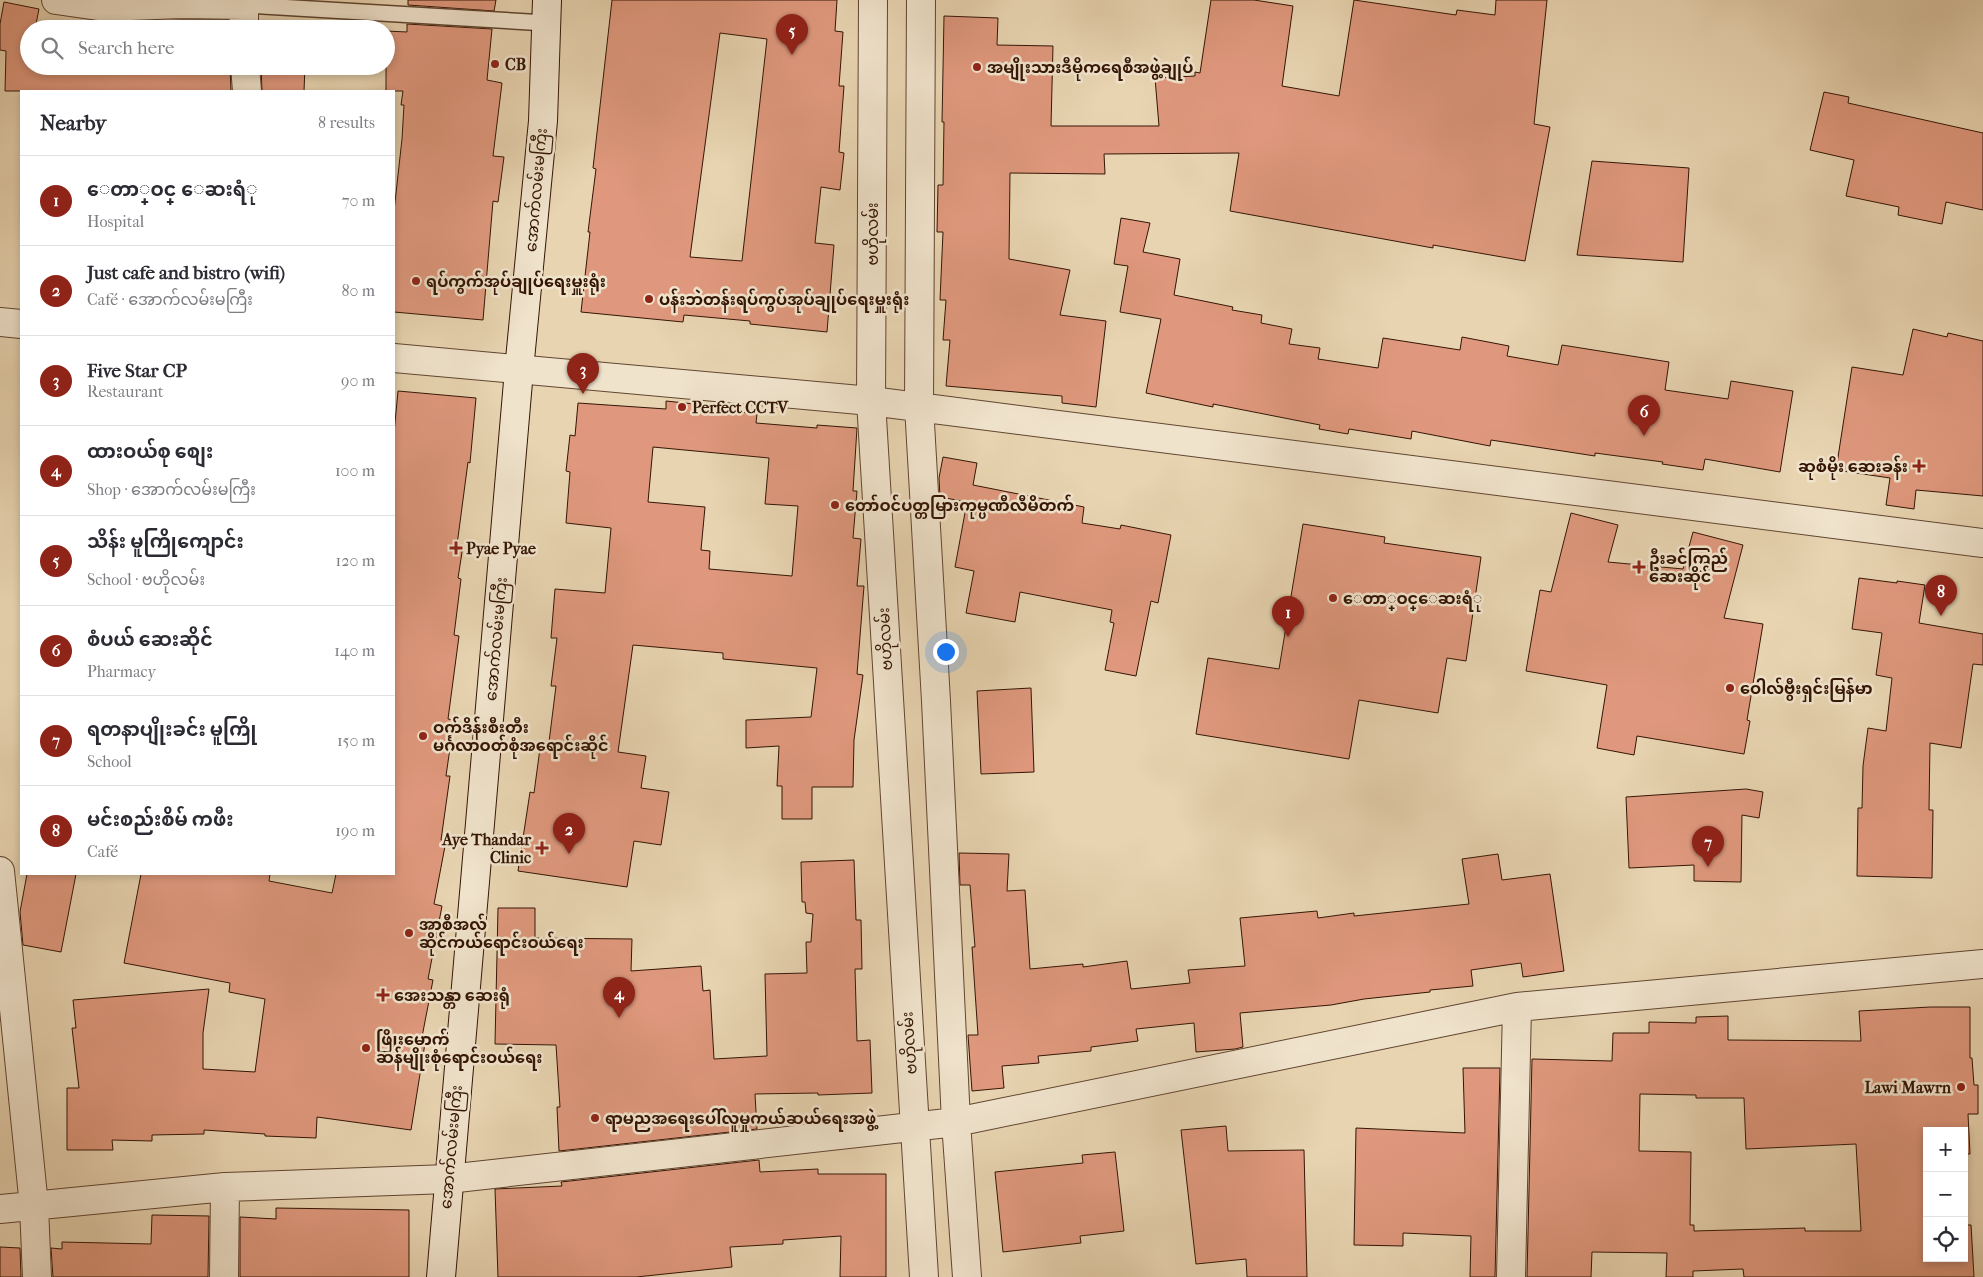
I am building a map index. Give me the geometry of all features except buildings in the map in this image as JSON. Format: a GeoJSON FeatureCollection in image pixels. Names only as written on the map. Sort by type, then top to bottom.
{"type":"FeatureCollection","features":[{"type":"Feature","properties":{"kind":"street"},"geometry":{"type":"LineString","coordinates":[[56,0],[105,7],[181,4],[244,11]]}},
{"type":"Feature","properties":{"kind":"street","name":"ဗဟိုလမ်း"},"geometry":{"type":"LineString","coordinates":[[873,0],[871,400],[924,1277]]}},
{"type":"Feature","properties":{"kind":"street"},"geometry":{"type":"LineString","coordinates":[[921,0],[919,406],[936,691],[956,1122],[967,1277]]}},
{"type":"Feature","properties":{"kind":"street","name":"အောက်လမ်းမကြီး"},"geometry":{"type":"LineString","coordinates":[[440,1277],[519,370],[543,121],[547,11]]}},
{"type":"Feature","properties":{"kind":"street"},"geometry":{"type":"LineString","coordinates":[[246,75],[247,90]]}},
{"type":"Feature","properties":{"kind":"street"},"geometry":{"type":"LineString","coordinates":[[0,322],[20,324]]}},
{"type":"Feature","properties":{"kind":"street"},"geometry":{"type":"LineString","coordinates":[[395,358],[871,400],[1983,543]]}},
{"type":"Feature","properties":{"kind":"street"},"geometry":{"type":"LineString","coordinates":[[0,871],[34,1206],[37,1277]]}},
{"type":"Feature","properties":{"kind":"street"},"geometry":{"type":"LineString","coordinates":[[0,1209],[225,1187],[448,1179],[956,1122],[1517,1007],[1983,964]]}},
{"type":"Feature","properties":{"kind":"street"},"geometry":{"type":"LineString","coordinates":[[1511,1277],[1517,1007]]}},
{"type":"Feature","properties":{"kind":"street"},"geometry":{"type":"LineString","coordinates":[[224,1277],[225,1187]]}},
{"type":"Feature","properties":{"kind":"lane"},"geometry":{"type":"LineString","coordinates":[[244,11],[547,11]]}},
{"type":"Feature","properties":{"kind":"place","name":"သိန်း မူကြိုကျောင်း"},"geometry":{"type":"Point","coordinates":[792,55]}},
{"type":"Feature","properties":{"kind":"place","name":"CB"},"geometry":{"type":"Point","coordinates":[495,64]}},
{"type":"Feature","properties":{"kind":"place","name":"အမျိုးသားဒီမိုကရေစီအဖွဲ့ချုပ်"},"geometry":{"type":"Point","coordinates":[977,67]}},
{"type":"Feature","properties":{"kind":"place","name":"ရပ်ကွက်အုပ်ချုပ်ရေးမှူးရုံး"},"geometry":{"type":"Point","coordinates":[416,281]}},
{"type":"Feature","properties":{"kind":"place","name":"ပန်းဘဲတန်းရပ်ကွပ်အုပ်ချုပ်ရေးမှူးရုံး"},"geometry":{"type":"Point","coordinates":[649,299]}},
{"type":"Feature","properties":{"kind":"place","name":"Five Star CP"},"geometry":{"type":"Point","coordinates":[583,394]}},
{"type":"Feature","properties":{"kind":"place","name":"Perfect CCTV"},"geometry":{"type":"Point","coordinates":[682,407]}},
{"type":"Feature","properties":{"kind":"place","name":"စံပယ် ဆေးဆိုင်"},"geometry":{"type":"Point","coordinates":[1644,436]}},
{"type":"Feature","properties":{"kind":"place","name":"ဆုစံမိုး ဆေးခန်း"},"geometry":{"type":"Point","coordinates":[1919,466]}},
{"type":"Feature","properties":{"kind":"place","name":"တော်ဝင်ပတ္တမြားကုမ္ပဏီလီမိတက်"},"geometry":{"type":"Point","coordinates":[835,505]}},
{"type":"Feature","properties":{"kind":"place","name":"Pyae Pyae"},"geometry":{"type":"Point","coordinates":[456,548]}},
{"type":"Feature","properties":{"kind":"place","name":"ဦးခင်ကြည် ဆေးဆိုင်"},"geometry":{"type":"Point","coordinates":[1639,567]}},
{"type":"Feature","properties":{"kind":"place","name":"ေတာ္ဝင္ေဆးရံု"},"geometry":{"type":"Point","coordinates":[1333,598]}},
{"type":"Feature","properties":{"kind":"place","name":"မင်းစည်းစိမ် ကဖီး"},"geometry":{"type":"Point","coordinates":[1941,616]}},
{"type":"Feature","properties":{"kind":"place","name":"ေတာ္ဝင္ ေဆးရံု"},"geometry":{"type":"Point","coordinates":[1288,637]}},
{"type":"Feature","properties":{"kind":"place","name":"ဝေါလ်ဗွီးရှင်းမြန်မာ"},"geometry":{"type":"Point","coordinates":[1730,688]}},
{"type":"Feature","properties":{"kind":"place","name":"ဝက်ဒိန်းစီးတီး မင်္ဂလာဝတ်စုံအရောင်းဆိုင်"},"geometry":{"type":"Point","coordinates":[423,736]}},
{"type":"Feature","properties":{"kind":"place","name":"Aye Thandar Clinic"},"geometry":{"type":"Point","coordinates":[542,848]}},
{"type":"Feature","properties":{"kind":"place","name":"Just cafe and bistro (wifi)"},"geometry":{"type":"Point","coordinates":[569,854]}},
{"type":"Feature","properties":{"kind":"place","name":"ရတနာပျိုးခင်း မူကြို"},"geometry":{"type":"Point","coordinates":[1708,867]}},
{"type":"Feature","properties":{"kind":"place","name":"အာစီအလ် ဆိုင်ကယ်ရောင်းဝယ်ရေး"},"geometry":{"type":"Point","coordinates":[409,933]}},
{"type":"Feature","properties":{"kind":"place","name":"အေးသန္တာ ဆေးရုံ"},"geometry":{"type":"Point","coordinates":[383,995]}},
{"type":"Feature","properties":{"kind":"place","name":"ထားဝယ်စု စျေး"},"geometry":{"type":"Point","coordinates":[619,1018]}},
{"type":"Feature","properties":{"kind":"place","name":"ဖြိုးမောက် ဆန်မျိုးစုံရောင်းဝယ်ရေး"},"geometry":{"type":"Point","coordinates":[366,1048]}},
{"type":"Feature","properties":{"kind":"place","name":"Lawi Mawrn"},"geometry":{"type":"Point","coordinates":[1961,1087]}},
{"type":"Feature","properties":{"kind":"place","name":"ရာမညအရေးပေါ်လူမှုကယ်ဆယ်ရေးအဖွဲ့"},"geometry":{"type":"Point","coordinates":[595,1118]}}]}
